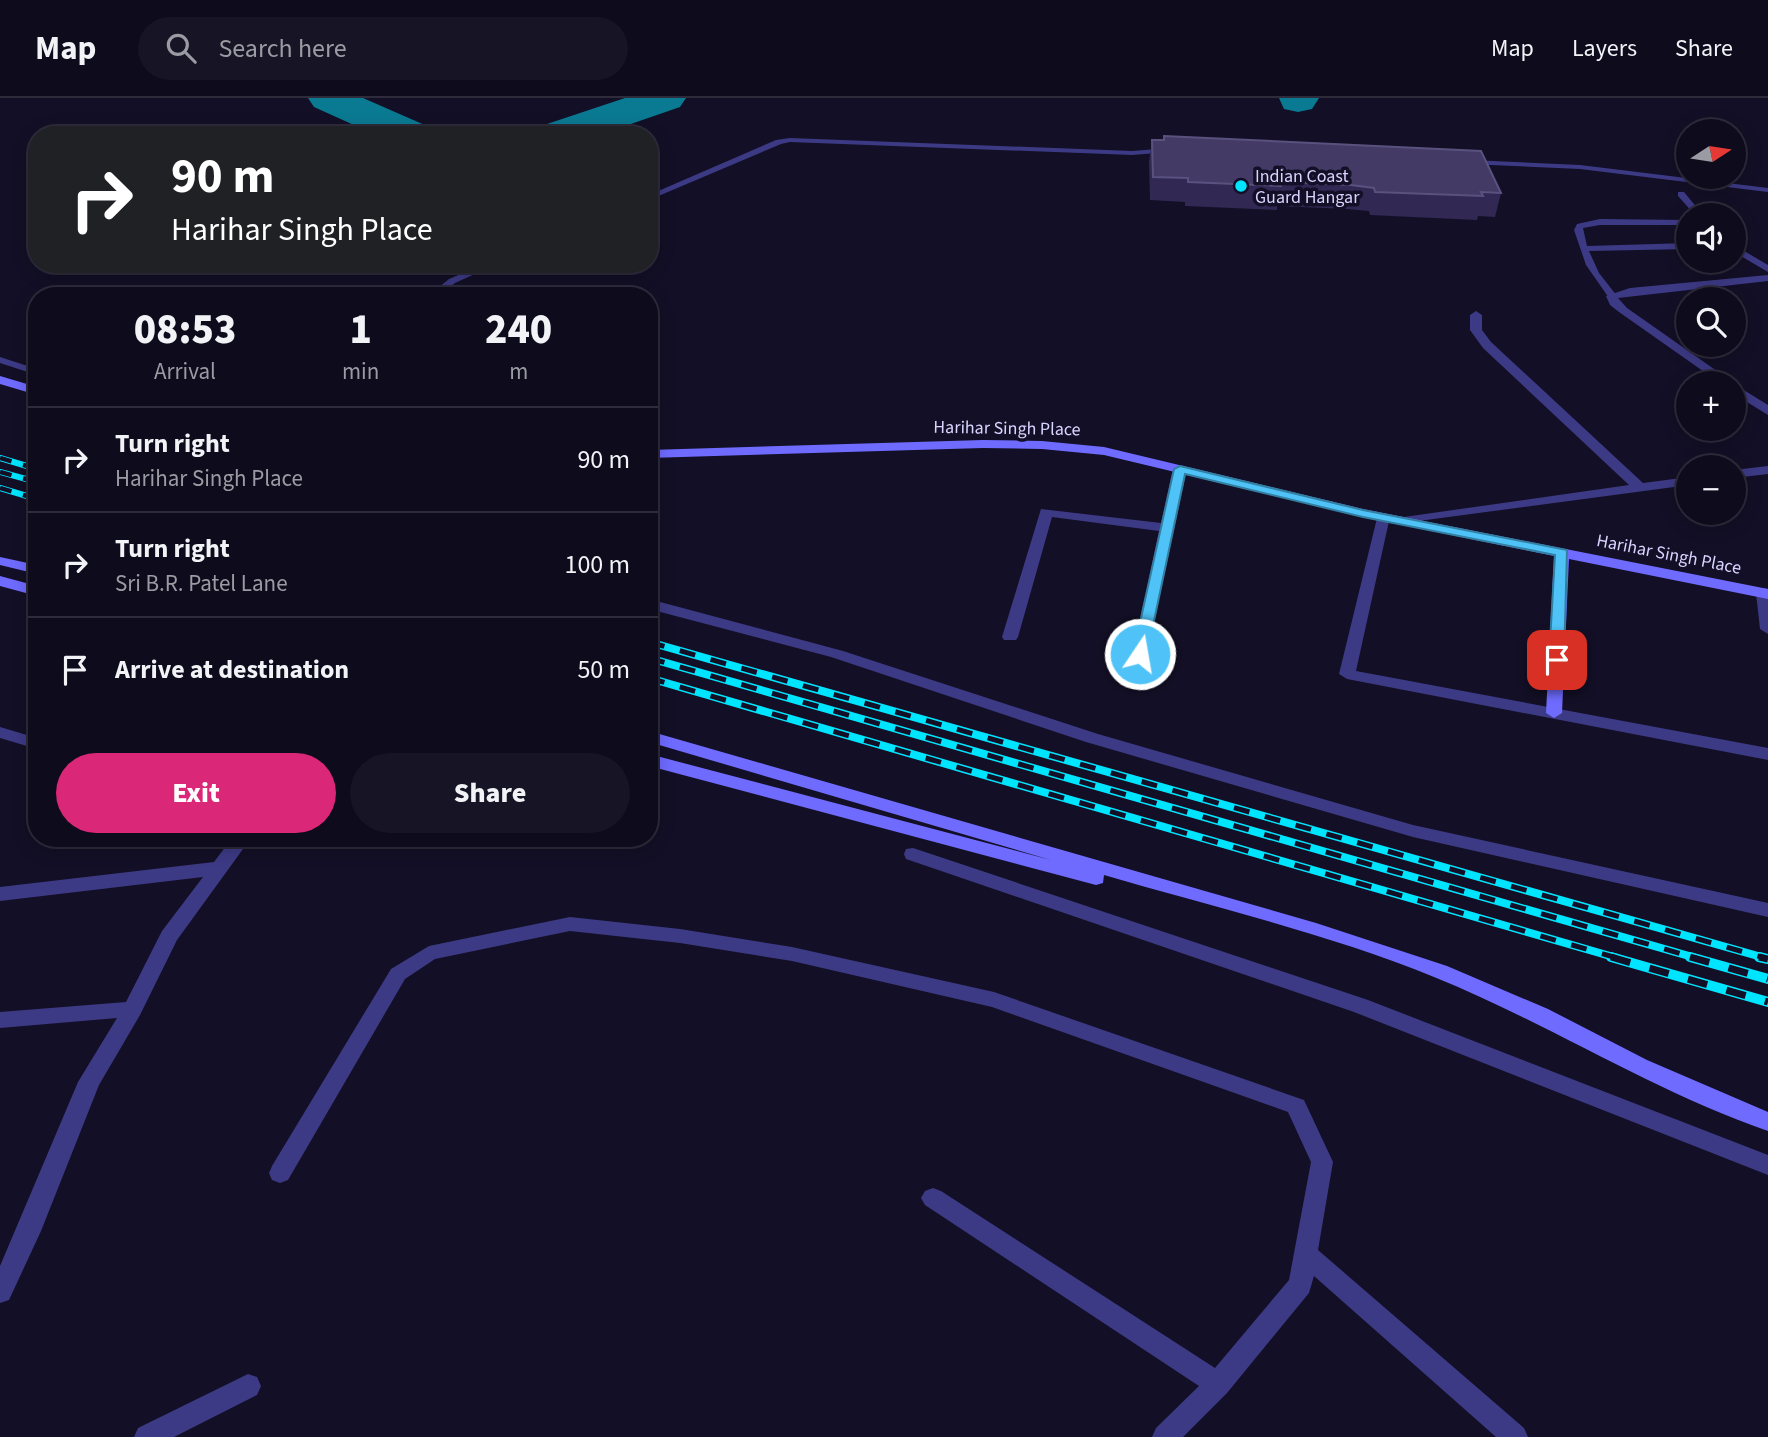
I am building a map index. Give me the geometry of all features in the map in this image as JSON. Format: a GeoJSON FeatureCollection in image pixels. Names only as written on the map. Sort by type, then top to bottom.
{"type":"FeatureCollection","features":[{"type":"Feature","properties":{"kind":"street"},"geometry":{"type":"LineString","coordinates":[[1711,371],[1623,310],[1614,303],[1612,296],[1630,291],[1768,278]]}},
{"type":"Feature","properties":{"kind":"street"},"geometry":{"type":"LineString","coordinates":[[1476,315],[1476,330],[1487,345],[1639,487]]}},
{"type":"Feature","properties":{"kind":"street"},"geometry":{"type":"LineString","coordinates":[[0,380],[28,388]]}},
{"type":"Feature","properties":{"kind":"street"},"geometry":{"type":"LineString","coordinates":[[1746,396],[1768,411]]}},
{"type":"Feature","properties":{"kind":"street","name":"Harihar Singh Place"},"geometry":{"type":"LineString","coordinates":[[658,454],[983,444],[1042,445],[1104,451],[1390,519],[1766,594]]}},
{"type":"Feature","properties":{"kind":"street"},"geometry":{"type":"LineString","coordinates":[[1135,680],[1180,469]]}},
{"type":"Feature","properties":{"kind":"street"},"geometry":{"type":"LineString","coordinates":[[1746,473],[1768,470]]}},
{"type":"Feature","properties":{"kind":"street"},"geometry":{"type":"LineString","coordinates":[[1676,483],[1390,519],[1347,674],[1768,754]]}},
{"type":"Feature","properties":{"kind":"street"},"geometry":{"type":"LineString","coordinates":[[1010,637],[1046,512],[1167,528]]}},
{"type":"Feature","properties":{"kind":"street"},"geometry":{"type":"LineString","coordinates":[[1554,713],[1562,553]]}},
{"type":"Feature","properties":{"kind":"street"},"geometry":{"type":"LineString","coordinates":[[0,561],[28,568]]}},
{"type":"Feature","properties":{"kind":"street"},"geometry":{"type":"LineString","coordinates":[[2,584],[28,590]]}},
{"type":"Feature","properties":{"kind":"street"},"geometry":{"type":"LineString","coordinates":[[1766,594],[1768,629]]}},
{"type":"Feature","properties":{"kind":"street"},"geometry":{"type":"LineString","coordinates":[[658,606],[837,653],[1092,738],[1413,831],[1768,910]]}},
{"type":"Feature","properties":{"kind":"street"},"geometry":{"type":"LineString","coordinates":[[0,732],[28,741]]}},
{"type":"Feature","properties":{"kind":"street"},"geometry":{"type":"LineString","coordinates":[[658,739],[1317,930],[1478,988],[1541,1015],[1639,1066],[1768,1122]]}},
{"type":"Feature","properties":{"kind":"street"},"geometry":{"type":"LineString","coordinates":[[658,762],[1255,920],[1306,932],[1317,930]]}},
{"type":"Feature","properties":{"kind":"street"},"geometry":{"type":"LineString","coordinates":[[0,1292],[29,1231],[89,1082],[133,1009],[169,936],[235,847]]}},
{"type":"Feature","properties":{"kind":"street"},"geometry":{"type":"LineString","coordinates":[[913,854],[1361,1006],[1768,1165]]}},
{"type":"Feature","properties":{"kind":"street"},"geometry":{"type":"LineString","coordinates":[[0,894],[219,868]]}},
{"type":"Feature","properties":{"kind":"street"},"geometry":{"type":"LineString","coordinates":[[280,1173],[398,974],[429,953],[570,925],[680,936],[792,954],[994,1000],[1296,1106],[1322,1162],[1300,1285],[1218,1384],[1165,1437]]}},
{"type":"Feature","properties":{"kind":"street"},"geometry":{"type":"LineString","coordinates":[[0,1020],[133,1009]]}},
{"type":"Feature","properties":{"kind":"street"},"geometry":{"type":"LineString","coordinates":[[933,1198],[1218,1384]]}},
{"type":"Feature","properties":{"kind":"street"},"geometry":{"type":"LineString","coordinates":[[1306,1254],[1515,1437]]}},
{"type":"Feature","properties":{"kind":"street"},"geometry":{"type":"LineString","coordinates":[[147,1437],[248,1385]]}},
{"type":"Feature","properties":{"kind":"lane"},"geometry":{"type":"LineString","coordinates":[[658,194],[779,142],[790,140],[1105,152],[1182,151]]}},
{"type":"Feature","properties":{"kind":"lane"},"geometry":{"type":"LineString","coordinates":[[1460,162],[1580,167],[1768,190]]}},
{"type":"Feature","properties":{"kind":"lane"},"geometry":{"type":"LineString","coordinates":[[1681,194],[1688,203]]}},
{"type":"Feature","properties":{"kind":"lane"},"geometry":{"type":"LineString","coordinates":[[1612,296],[1597,280],[1583,249],[1578,230],[1580,226],[1600,222],[1676,224]]}},
{"type":"Feature","properties":{"kind":"lane"},"geometry":{"type":"LineString","coordinates":[[1583,249],[1676,246]]}},
{"type":"Feature","properties":{"kind":"lane"},"geometry":{"type":"LineString","coordinates":[[1746,257],[1768,269]]}},
{"type":"Feature","properties":{"kind":"lane"},"geometry":{"type":"LineString","coordinates":[[444,287],[471,273]]}},
{"type":"Feature","properties":{"kind":"lane"},"geometry":{"type":"LineString","coordinates":[[0,360],[28,369]]}},
{"type":"Feature","properties":{"kind":"building"},"geometry":{"type":"Polygon","coordinates":[[[1164,136],[1481,151],[1501,193],[1481,192],[1483,196],[1375,192],[1374,188],[1351,185],[1280,182],[1281,186],[1188,182],[1188,178],[1153,177],[1152,140],[1164,140],[1164,136]]]}},
{"type":"Feature","properties":{"kind":"taxiway"},"geometry":{"type":"LineString","coordinates":[[328,98],[392,126]]}},
{"type":"Feature","properties":{"kind":"taxiway"},"geometry":{"type":"LineString","coordinates":[[583,126],[666,98]]}},
{"type":"Feature","properties":{"kind":"railway"},"geometry":{"type":"LineString","coordinates":[[0,458],[28,466]]}},
{"type":"Feature","properties":{"kind":"railway"},"geometry":{"type":"LineString","coordinates":[[0,472],[28,480]]}},
{"type":"Feature","properties":{"kind":"railway"},"geometry":{"type":"LineString","coordinates":[[0,488],[28,496]]}},
{"type":"Feature","properties":{"kind":"railway"},"geometry":{"type":"LineString","coordinates":[[658,645],[1765,958]]}},
{"type":"Feature","properties":{"kind":"railway"},"geometry":{"type":"LineString","coordinates":[[658,661],[1696,958]]}},
{"type":"Feature","properties":{"kind":"railway"},"geometry":{"type":"LineString","coordinates":[[658,681],[1617,958]]}},
{"type":"Feature","properties":{"kind":"railway"},"geometry":{"type":"LineString","coordinates":[[1611,957],[1768,1002]]}},
{"type":"Feature","properties":{"kind":"railway"},"geometry":{"type":"LineString","coordinates":[[1690,957],[1768,979]]}},
{"type":"Feature","properties":{"kind":"railway"},"geometry":{"type":"LineString","coordinates":[[1759,957],[1768,959]]}},
{"type":"Feature","properties":{"kind":"place","name":"Indian Coast Guard Hangar"},"geometry":{"type":"Point","coordinates":[1241,186]}},
{"type":"Feature","properties":{"kind":"route"},"geometry":{"type":"LineString","coordinates":[[1140,654],[1180,469],[1363,513],[1562,553],[1557,660]]}}]}
